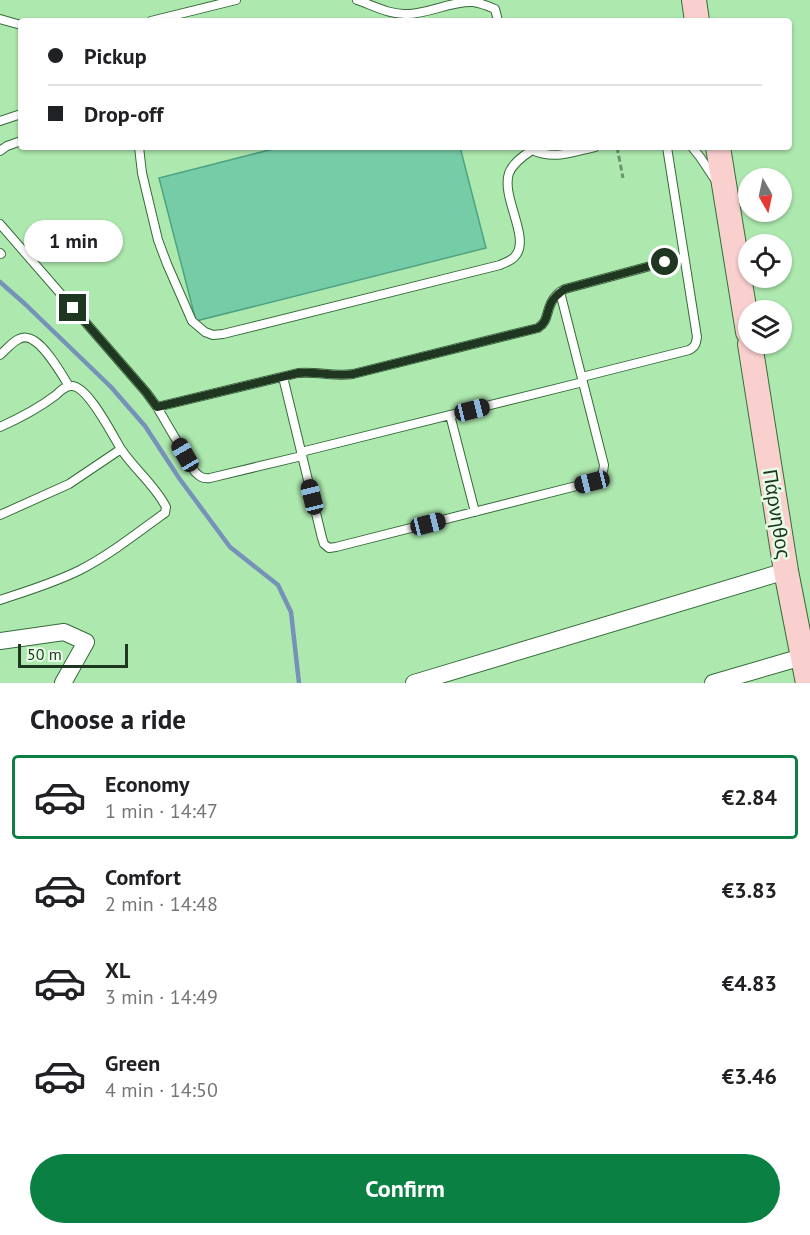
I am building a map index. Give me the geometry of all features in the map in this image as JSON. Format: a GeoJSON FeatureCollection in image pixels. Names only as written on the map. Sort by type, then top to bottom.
{"type":"FeatureCollection","features":[{"type":"Feature","properties":{"kind":"main road"},"geometry":{"type":"LineString","coordinates":[[694,0],[697,18]]}},
{"type":"Feature","properties":{"kind":"main road"},"geometry":{"type":"LineString","coordinates":[[718,150],[743,300]]}},
{"type":"Feature","properties":{"kind":"main road","name":"Πάρνηθος"},"geometry":{"type":"LineString","coordinates":[[752,354],[786,571],[808,683]]}},
{"type":"Feature","properties":{"kind":"street"},"geometry":{"type":"LineString","coordinates":[[414,683],[786,571]]}},
{"type":"Feature","properties":{"kind":"street"},"geometry":{"type":"LineString","coordinates":[[0,641],[64,632],[86,642],[63,683]]}},
{"type":"Feature","properties":{"kind":"street"},"geometry":{"type":"LineString","coordinates":[[713,683],[802,657]]}},
{"type":"Feature","properties":{"kind":"lane"},"geometry":{"type":"LineString","coordinates":[[163,18],[236,0]]}},
{"type":"Feature","properties":{"kind":"lane"},"geometry":{"type":"LineString","coordinates":[[357,0],[403,15],[474,2],[495,9],[497,18]]}},
{"type":"Feature","properties":{"kind":"lane"},"geometry":{"type":"LineString","coordinates":[[0,19],[18,24]]}},
{"type":"Feature","properties":{"kind":"lane"},"geometry":{"type":"LineString","coordinates":[[0,121],[18,115]]}},
{"type":"Feature","properties":{"kind":"lane"},"geometry":{"type":"LineString","coordinates":[[0,151],[18,142]]}},
{"type":"Feature","properties":{"kind":"lane"},"geometry":{"type":"LineString","coordinates":[[139,150],[142,173],[158,240],[167,264],[192,321],[205,332],[213,335],[246,329],[511,261],[521,246],[508,193],[508,183],[514,164],[529,150]]}},
{"type":"Feature","properties":{"kind":"lane"},"geometry":{"type":"LineString","coordinates":[[534,150],[552,156],[582,150]]}},
{"type":"Feature","properties":{"kind":"lane"},"geometry":{"type":"LineString","coordinates":[[0,224],[146,392],[195,472],[204,479],[583,380],[693,348],[697,337],[667,150]]}},
{"type":"Feature","properties":{"kind":"lane"},"geometry":{"type":"LineString","coordinates":[[694,150],[726,196]]}},
{"type":"Feature","properties":{"kind":"lane"},"geometry":{"type":"LineString","coordinates":[[157,407],[305,372],[337,376],[353,374],[538,328],[545,322],[550,304],[560,292],[571,286],[684,257]]}},
{"type":"Feature","properties":{"kind":"lane"},"geometry":{"type":"LineString","coordinates":[[283,377],[322,538],[324,544],[329,548],[592,482],[604,473],[604,465],[560,292]]}},
{"type":"Feature","properties":{"kind":"lane"},"geometry":{"type":"LineString","coordinates":[[0,354],[18,340],[27,338],[33,340],[42,348],[69,386]]}},
{"type":"Feature","properties":{"kind":"lane"},"geometry":{"type":"LineString","coordinates":[[0,427],[26,414],[69,386],[78,387],[94,405],[121,449],[165,504],[165,513],[82,569],[0,600]]}},
{"type":"Feature","properties":{"kind":"lane"},"geometry":{"type":"LineString","coordinates":[[450,415],[474,512]]}},
{"type":"Feature","properties":{"kind":"lane"},"geometry":{"type":"LineString","coordinates":[[0,515],[69,484],[121,449]]}},
{"type":"Feature","properties":{"kind":"path"},"geometry":{"type":"LineString","coordinates":[[618,150],[623,178]]}},
{"type":"Feature","properties":{"kind":"building"},"geometry":{"type":"Polygon","coordinates":[[[269,150],[461,150],[486,248],[196,321],[159,178],[269,150]]]}},
{"type":"Feature","properties":{"kind":"waterway"},"geometry":{"type":"LineString","coordinates":[[0,282],[111,387],[145,426],[179,478],[230,547],[278,585],[291,612],[299,683]]}},
{"type":"Feature","properties":{"kind":"route"},"geometry":{"type":"LineString","coordinates":[[73,308],[157,407],[298,373],[337,376],[353,374],[538,328],[545,322],[554,298],[565,289],[665,262]]}}]}
